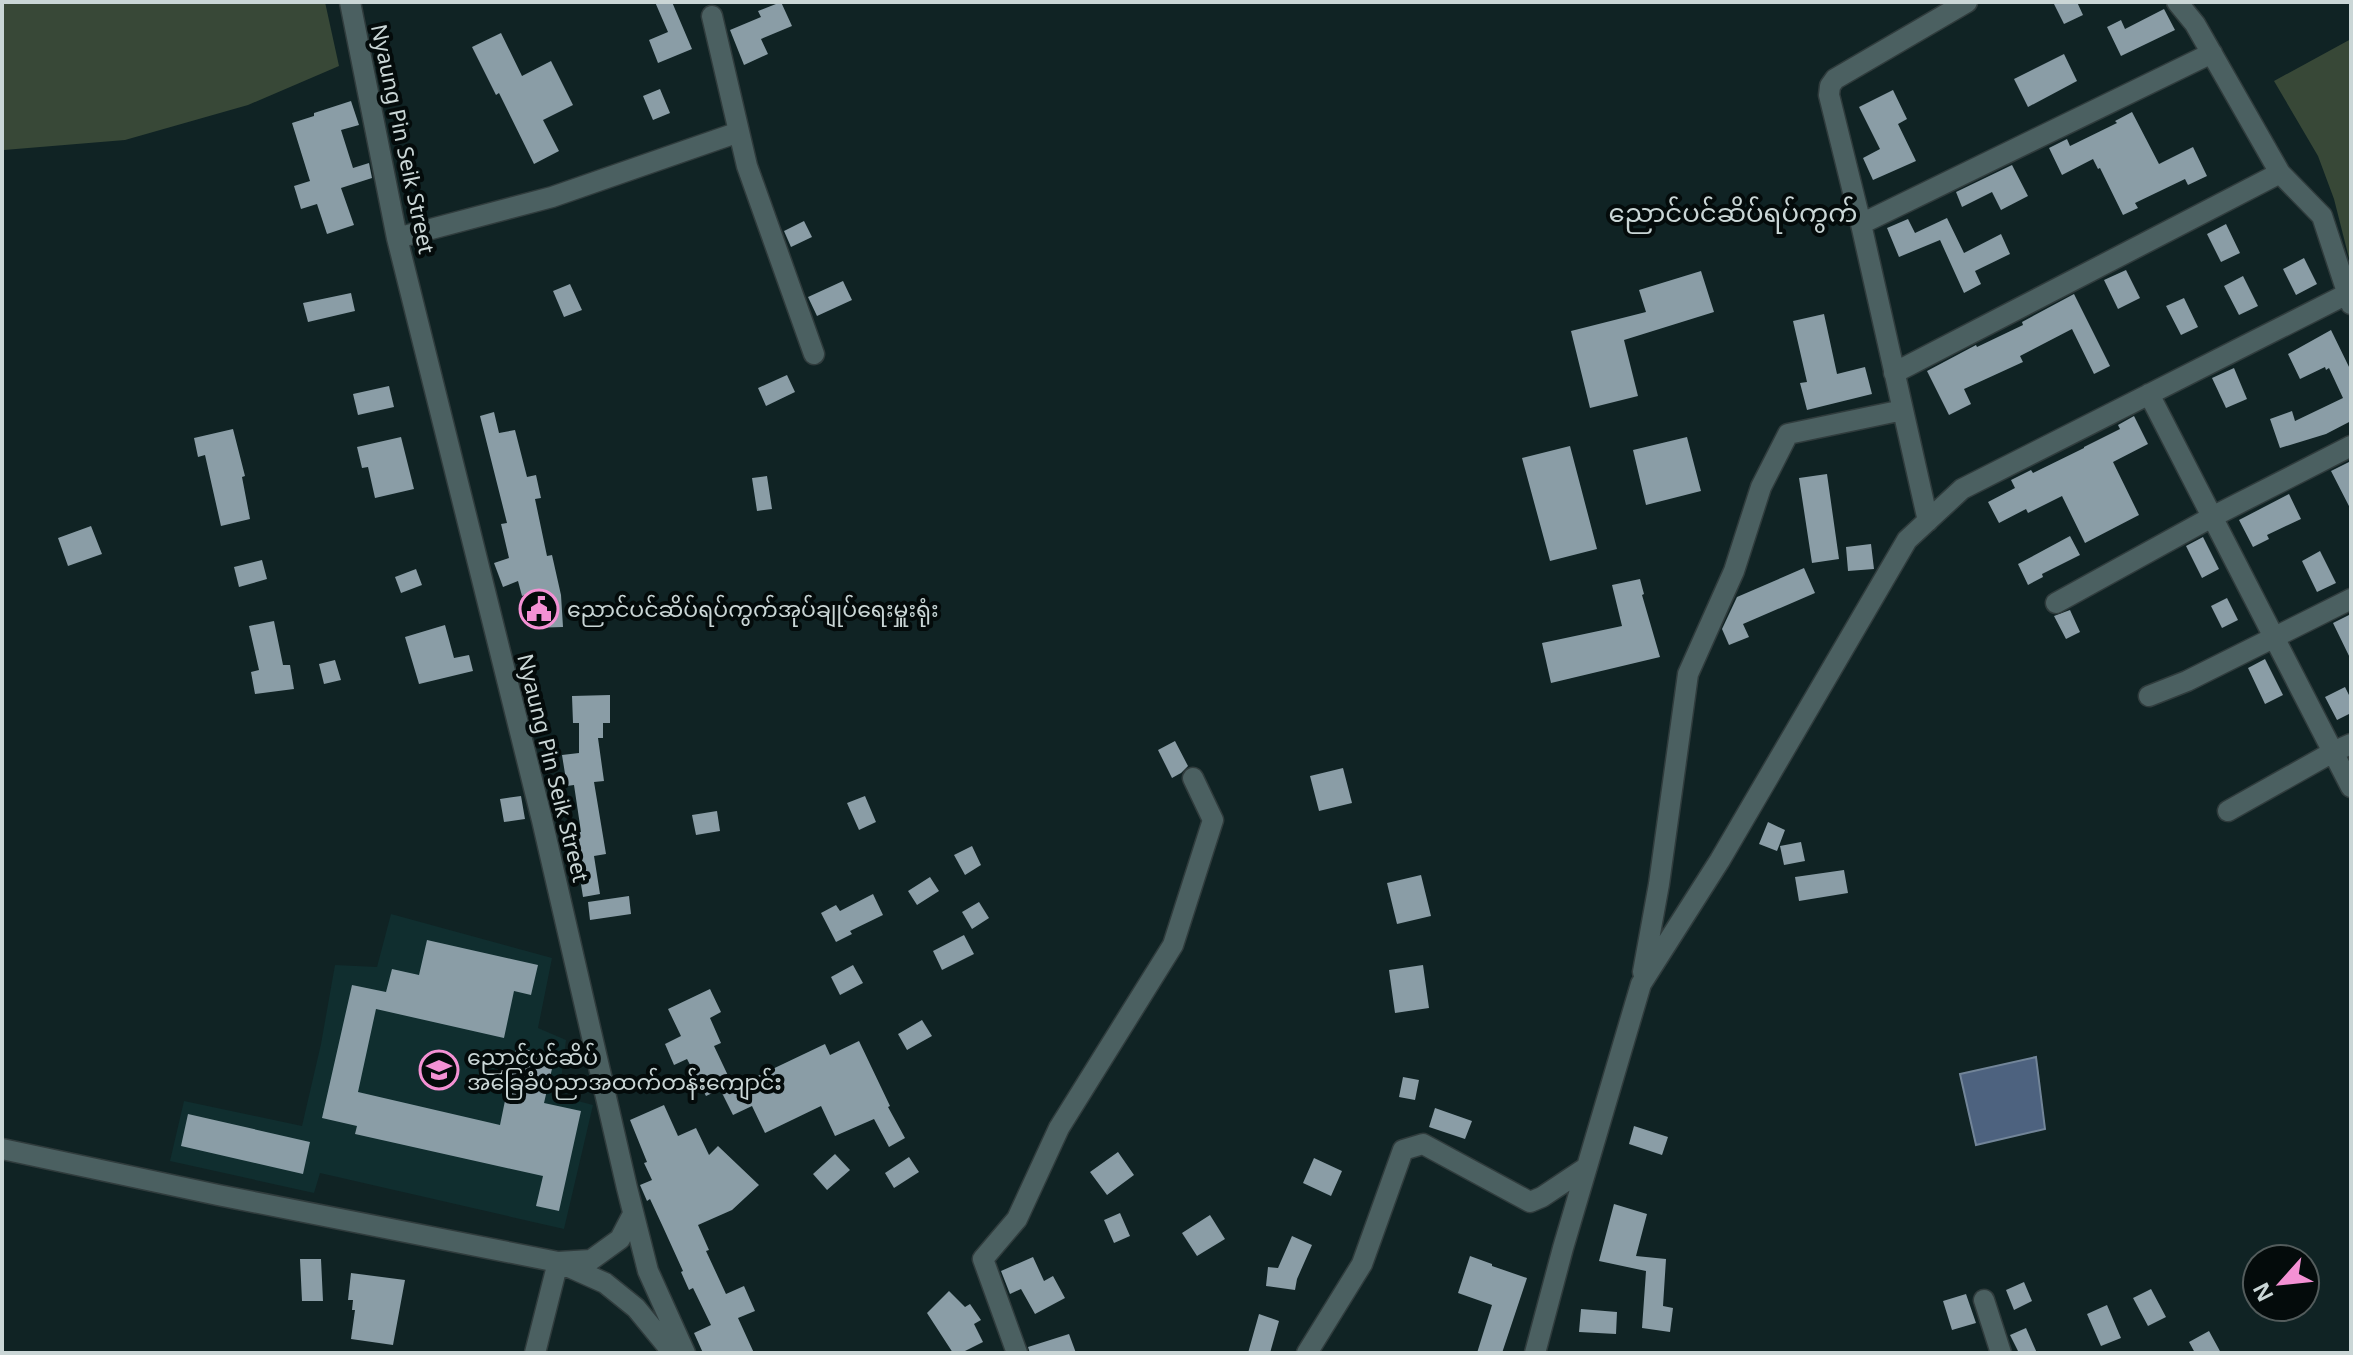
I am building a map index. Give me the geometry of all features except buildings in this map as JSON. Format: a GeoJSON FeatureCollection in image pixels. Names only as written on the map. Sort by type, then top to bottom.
{"type":"FeatureCollection","features":[{"type":"Feature","properties":{"kind":"street","name":"Nyaung Pin Seik Street"},"geometry":{"type":"LineString","coordinates":[[350,2],[397,238],[542,820],[633,1214],[648,1271],[685,1353]]}},
{"type":"Feature","properties":{"kind":"street"},"geometry":{"type":"LineString","coordinates":[[1928,521],[1829,95],[1835,79],[1967,2]]}},
{"type":"Feature","properties":{"kind":"street"},"geometry":{"type":"LineString","coordinates":[[1641,984],[1720,860],[1907,540],[1962,489],[2350,297],[2322,216],[2280,173],[2195,24],[2177,2]]}},
{"type":"Feature","properties":{"kind":"street"},"geometry":{"type":"LineString","coordinates":[[712,16],[747,166],[814,354]]}},
{"type":"Feature","properties":{"kind":"street"},"geometry":{"type":"LineString","coordinates":[[1861,224],[2212,53]]}},
{"type":"Feature","properties":{"kind":"street"},"geometry":{"type":"LineString","coordinates":[[397,238],[552,197],[739,132]]}},
{"type":"Feature","properties":{"kind":"street"},"geometry":{"type":"LineString","coordinates":[[1894,373],[2280,173]]}},
{"type":"Feature","properties":{"kind":"street"},"geometry":{"type":"LineString","coordinates":[[2149,394],[2275,639],[2342,748],[2351,787]]}},
{"type":"Feature","properties":{"kind":"street"},"geometry":{"type":"LineString","coordinates":[[1535,1353],[1641,984],[1659,884],[1688,674],[1734,571],[1761,487],[1788,434],[1903,410]]}},
{"type":"Feature","properties":{"kind":"street"},"geometry":{"type":"LineString","coordinates":[[2056,603],[2212,517],[2351,446]]}},
{"type":"Feature","properties":{"kind":"street"},"geometry":{"type":"LineString","coordinates":[[2149,696],[2275,639],[2351,599]]}},
{"type":"Feature","properties":{"kind":"street"},"geometry":{"type":"LineString","coordinates":[[2228,811],[2342,748]]}},
{"type":"Feature","properties":{"kind":"street"},"geometry":{"type":"LineString","coordinates":[[1017,1353],[983,1259],[1017,1219],[1059,1128],[1173,945],[1213,820],[1193,778]]}},
{"type":"Feature","properties":{"kind":"street"},"geometry":{"type":"LineString","coordinates":[[1307,1353],[1362,1264],[1403,1150],[1423,1144],[1530,1202],[1587,1167]]}},
{"type":"Feature","properties":{"kind":"street"},"geometry":{"type":"LineString","coordinates":[[2,1149],[558,1262],[605,1283],[636,1308],[673,1353]]}},
{"type":"Feature","properties":{"kind":"street"},"geometry":{"type":"LineString","coordinates":[[558,1262],[591,1260],[620,1239],[633,1214]]}},
{"type":"Feature","properties":{"kind":"street"},"geometry":{"type":"LineString","coordinates":[[535,1353],[558,1262]]}},
{"type":"Feature","properties":{"kind":"street"},"geometry":{"type":"LineString","coordinates":[[1984,1300],[2001,1353]]}},
{"type":"Feature","properties":{"kind":"shaded area","name":"ညောင်ပင်ဆိပ် အခြေခံပညာအထက်တန်းကျောင်း"},"geometry":{"type":"Polygon","coordinates":[[[391,914],[552,958],[538,1028],[566,1040],[559,1096],[593,1105],[564,1229],[320,1173],[314,1193],[170,1161],[184,1101],[302,1126],[335,965],[377,967],[391,914]]]}},
{"type":"Feature","properties":{"kind":"shaded area"},"geometry":{"type":"Polygon","coordinates":[[[2036,1057],[2045,1129],[1976,1145],[1960,1074],[2036,1057]]]}},
{"type":"Feature","properties":{"kind":"green space"},"geometry":{"type":"Polygon","coordinates":[[[2,2],[325,2],[339,66],[248,105],[125,140],[4,150],[2,2]]]}},
{"type":"Feature","properties":{"kind":"green space"},"geometry":{"type":"Polygon","coordinates":[[[2351,39],[2351,266],[2334,199],[2318,156],[2274,81],[2351,39]]]}},
{"type":"Feature","properties":{"kind":"place","name":"ညောင်ပင်ဆိပ်ရပ်ကွက်အုပ်ချုပ်ရေးမှူးရုံး"},"geometry":{"type":"Point","coordinates":[539,609]}},
{"type":"Feature","properties":{"kind":"place","name":"ညောင်ပင်ဆိပ် အခြေခံပညာအထက်တန်းကျောင်း"},"geometry":{"type":"Point","coordinates":[439,1070]}},
{"type":"Feature","properties":{"kind":"district","name":"ညောင်ပင်ဆိပ်ရပ်ကွက်"},"geometry":{"type":"Point","coordinates":[1733,213]}}]}
